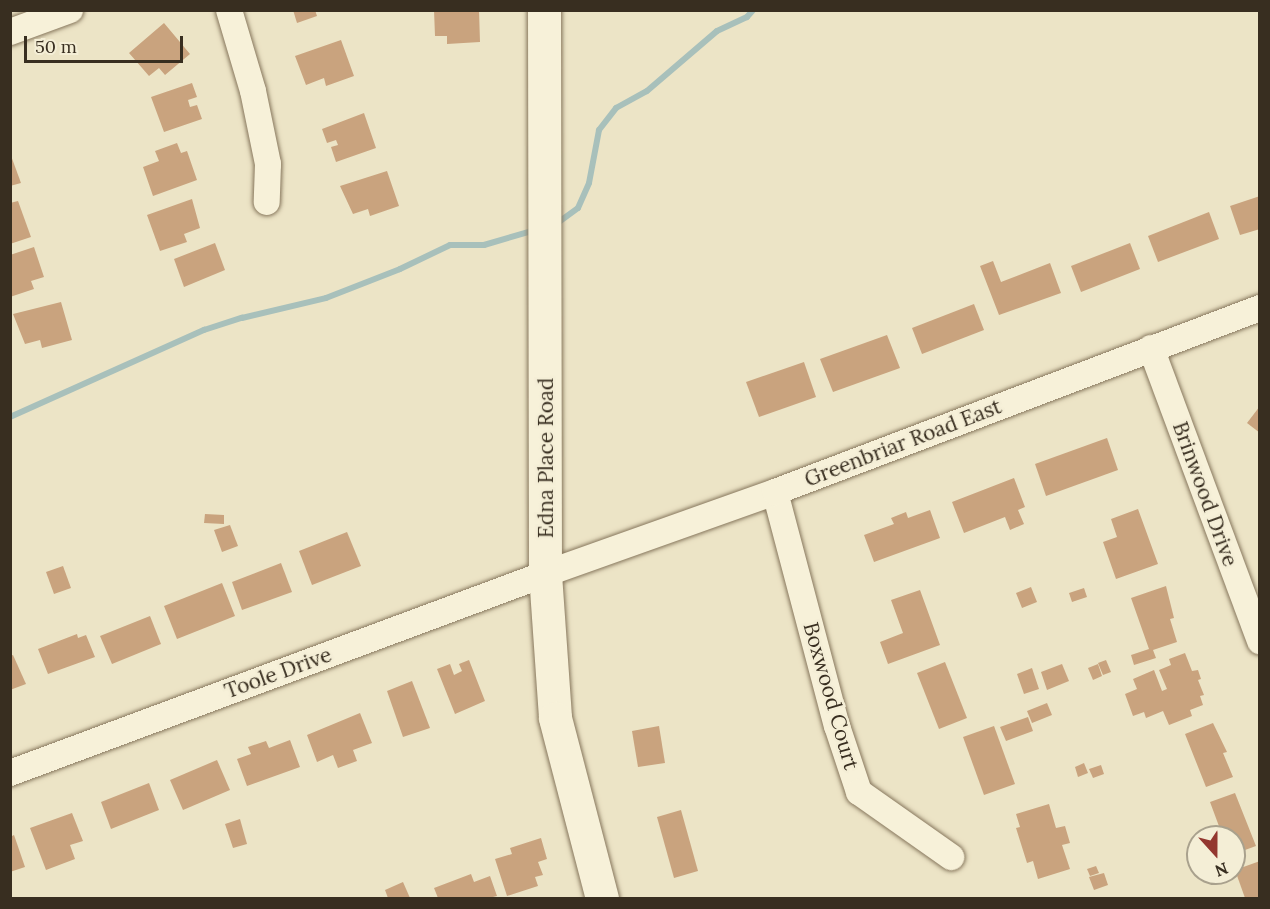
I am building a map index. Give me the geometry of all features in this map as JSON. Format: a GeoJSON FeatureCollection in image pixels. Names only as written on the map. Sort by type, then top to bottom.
{"type":"FeatureCollection","features":[{"type":"Feature","properties":{"kind":"street"},"geometry":{"type":"LineString","coordinates":[[10,32],[70,10]]}},
{"type":"Feature","properties":{"kind":"street"},"geometry":{"type":"LineString","coordinates":[[230,10],[253,91],[268,164],[267,202]]}},
{"type":"Feature","properties":{"kind":"street","name":"Edna Place Road"},"geometry":{"type":"LineString","coordinates":[[544,10],[545,574],[555,718],[602,898]]}},
{"type":"Feature","properties":{"kind":"street","name":"Greenbriar Road East"},"geometry":{"type":"LineString","coordinates":[[545,574],[775,492],[1260,308]]}},
{"type":"Feature","properties":{"kind":"street","name":"Brinwood Drive"},"geometry":{"type":"LineString","coordinates":[[1151,348],[1260,641]]}},
{"type":"Feature","properties":{"kind":"street","name":"Boxwood Court"},"geometry":{"type":"LineString","coordinates":[[775,492],[837,726],[859,792],[951,857]]}},
{"type":"Feature","properties":{"kind":"street","name":"Toole Drive"},"geometry":{"type":"LineString","coordinates":[[10,773],[545,574]]}},
{"type":"Feature","properties":{"kind":"building"},"geometry":{"type":"Polygon","coordinates":[[[293,10],[315,10],[317,16],[297,23],[293,10]]]}},
{"type":"Feature","properties":{"kind":"building"},"geometry":{"type":"Polygon","coordinates":[[[434,10],[479,10],[480,42],[447,44],[447,36],[435,36],[434,10]]]}},
{"type":"Feature","properties":{"kind":"building"},"geometry":{"type":"Polygon","coordinates":[[[164,23],[190,54],[165,75],[159,68],[149,76],[129,53],[164,23]]]}},
{"type":"Feature","properties":{"kind":"building"},"geometry":{"type":"Polygon","coordinates":[[[341,40],[354,76],[326,86],[324,78],[306,85],[295,56],[341,40]]]}},
{"type":"Feature","properties":{"kind":"building"},"geometry":{"type":"Polygon","coordinates":[[[192,83],[197,97],[188,100],[190,107],[197,105],[202,119],[164,132],[151,97],[192,83]]]}},
{"type":"Feature","properties":{"kind":"building"},"geometry":{"type":"Polygon","coordinates":[[[364,113],[376,148],[336,162],[331,147],[338,145],[336,140],[327,143],[322,129],[364,113]]]}},
{"type":"Feature","properties":{"kind":"building"},"geometry":{"type":"Polygon","coordinates":[[[177,143],[181,153],[187,151],[197,180],[153,196],[143,167],[159,161],[155,151],[177,143]]]}},
{"type":"Feature","properties":{"kind":"building"},"geometry":{"type":"Polygon","coordinates":[[[10,153],[21,183],[10,186],[10,153]]]}},
{"type":"Feature","properties":{"kind":"building"},"geometry":{"type":"Polygon","coordinates":[[[387,171],[399,206],[370,216],[368,209],[353,214],[340,186],[387,171]]]}},
{"type":"Feature","properties":{"kind":"building"},"geometry":{"type":"Polygon","coordinates":[[[1260,196],[1260,229],[1240,235],[1230,206],[1260,196]]]}},
{"type":"Feature","properties":{"kind":"building"},"geometry":{"type":"Polygon","coordinates":[[[192,199],[200,228],[184,234],[187,242],[160,251],[147,215],[192,199]]]}},
{"type":"Feature","properties":{"kind":"building"},"geometry":{"type":"Polygon","coordinates":[[[18,201],[31,237],[10,244],[10,203],[18,201]]]}},
{"type":"Feature","properties":{"kind":"building"},"geometry":{"type":"Polygon","coordinates":[[[1209,212],[1219,239],[1158,262],[1148,236],[1209,212]]]}},
{"type":"Feature","properties":{"kind":"building"},"geometry":{"type":"Polygon","coordinates":[[[215,243],[225,270],[184,287],[174,259],[215,243]]]}},
{"type":"Feature","properties":{"kind":"building"},"geometry":{"type":"Polygon","coordinates":[[[1130,243],[1140,269],[1081,292],[1071,266],[1130,243]]]}},
{"type":"Feature","properties":{"kind":"building"},"geometry":{"type":"Polygon","coordinates":[[[34,247],[44,277],[31,281],[34,289],[10,297],[10,255],[34,247]]]}},
{"type":"Feature","properties":{"kind":"building"},"geometry":{"type":"Polygon","coordinates":[[[993,261],[1001,282],[1050,263],[1061,293],[999,315],[980,266],[993,261]]]}},
{"type":"Feature","properties":{"kind":"building"},"geometry":{"type":"Polygon","coordinates":[[[61,302],[72,340],[42,348],[40,340],[25,344],[13,314],[61,302]]]}},
{"type":"Feature","properties":{"kind":"building"},"geometry":{"type":"Polygon","coordinates":[[[974,304],[984,330],[922,354],[912,328],[974,304]]]}},
{"type":"Feature","properties":{"kind":"building"},"geometry":{"type":"Polygon","coordinates":[[[887,335],[900,368],[833,392],[820,359],[887,335]]]}},
{"type":"Feature","properties":{"kind":"building"},"geometry":{"type":"Polygon","coordinates":[[[804,362],[816,397],[759,417],[746,382],[804,362]]]}},
{"type":"Feature","properties":{"kind":"building"},"geometry":{"type":"Polygon","coordinates":[[[1260,406],[1260,433],[1247,423],[1260,406]]]}},
{"type":"Feature","properties":{"kind":"building"},"geometry":{"type":"Polygon","coordinates":[[[1107,438],[1118,470],[1046,496],[1035,464],[1107,438]]]}},
{"type":"Feature","properties":{"kind":"building"},"geometry":{"type":"Polygon","coordinates":[[[1014,478],[1025,507],[1018,510],[1024,524],[1010,530],[1005,517],[964,533],[952,502],[1014,478]]]}},
{"type":"Feature","properties":{"kind":"building"},"geometry":{"type":"Polygon","coordinates":[[[1138,509],[1158,564],[1116,579],[1103,542],[1117,537],[1111,519],[1138,509]]]}},
{"type":"Feature","properties":{"kind":"building"},"geometry":{"type":"Polygon","coordinates":[[[930,510],[940,538],[874,562],[864,535],[894,524],[891,518],[906,512],[908,518],[930,510]]]}},
{"type":"Feature","properties":{"kind":"building"},"geometry":{"type":"Polygon","coordinates":[[[205,514],[224,515],[224,524],[204,523],[205,514]]]}},
{"type":"Feature","properties":{"kind":"building"},"geometry":{"type":"Polygon","coordinates":[[[230,525],[238,546],[222,552],[214,530],[230,525]]]}},
{"type":"Feature","properties":{"kind":"building"},"geometry":{"type":"Polygon","coordinates":[[[347,532],[361,566],[312,585],[299,551],[347,532]]]}},
{"type":"Feature","properties":{"kind":"building"},"geometry":{"type":"Polygon","coordinates":[[[281,563],[292,592],[242,610],[232,582],[281,563]]]}},
{"type":"Feature","properties":{"kind":"building"},"geometry":{"type":"Polygon","coordinates":[[[63,566],[71,588],[54,594],[46,572],[63,566]]]}},
{"type":"Feature","properties":{"kind":"building"},"geometry":{"type":"Polygon","coordinates":[[[222,583],[235,616],[177,639],[164,606],[222,583]]]}},
{"type":"Feature","properties":{"kind":"building"},"geometry":{"type":"Polygon","coordinates":[[[1166,586],[1174,618],[1170,619],[1177,642],[1153,650],[1156,658],[1134,665],[1131,655],[1149,649],[1131,598],[1166,586]]]}},
{"type":"Feature","properties":{"kind":"building"},"geometry":{"type":"Polygon","coordinates":[[[1031,587],[1037,602],[1022,608],[1016,593],[1031,587]]]}},
{"type":"Feature","properties":{"kind":"building"},"geometry":{"type":"Polygon","coordinates":[[[1084,588],[1087,597],[1072,602],[1069,593],[1084,588]]]}},
{"type":"Feature","properties":{"kind":"building"},"geometry":{"type":"Polygon","coordinates":[[[920,590],[940,645],[888,664],[880,642],[903,633],[891,600],[920,590]]]}},
{"type":"Feature","properties":{"kind":"building"},"geometry":{"type":"Polygon","coordinates":[[[150,616],[161,644],[112,664],[100,636],[150,616]]]}},
{"type":"Feature","properties":{"kind":"building"},"geometry":{"type":"Polygon","coordinates":[[[77,634],[78,638],[86,635],[95,657],[48,674],[38,649],[77,634]]]}},
{"type":"Feature","properties":{"kind":"building"},"geometry":{"type":"Polygon","coordinates":[[[1185,653],[1192,671],[1198,670],[1201,679],[1198,680],[1204,695],[1200,696],[1203,705],[1190,710],[1192,716],[1169,725],[1163,711],[1146,718],[1144,712],[1133,716],[1125,694],[1137,689],[1133,679],[1154,670],[1162,691],[1167,689],[1159,670],[1171,665],[1169,659],[1185,653]]]}},
{"type":"Feature","properties":{"kind":"building"},"geometry":{"type":"Polygon","coordinates":[[[13,655],[26,684],[10,690],[10,656],[13,655]]]}},
{"type":"Feature","properties":{"kind":"building"},"geometry":{"type":"Polygon","coordinates":[[[469,660],[485,701],[455,714],[437,669],[450,664],[454,675],[462,671],[459,664],[469,660]]]}},
{"type":"Feature","properties":{"kind":"building"},"geometry":{"type":"Polygon","coordinates":[[[1106,660],[1111,672],[1103,675],[1098,663],[1106,660]]]}},
{"type":"Feature","properties":{"kind":"building"},"geometry":{"type":"Polygon","coordinates":[[[945,662],[967,718],[939,729],[917,673],[945,662]]]}},
{"type":"Feature","properties":{"kind":"building"},"geometry":{"type":"Polygon","coordinates":[[[1062,664],[1069,681],[1047,690],[1041,672],[1062,664]]]}},
{"type":"Feature","properties":{"kind":"building"},"geometry":{"type":"Polygon","coordinates":[[[1098,664],[1102,676],[1093,680],[1088,668],[1098,664]]]}},
{"type":"Feature","properties":{"kind":"building"},"geometry":{"type":"Polygon","coordinates":[[[1032,668],[1039,689],[1024,694],[1017,674],[1032,668]]]}},
{"type":"Feature","properties":{"kind":"building"},"geometry":{"type":"Polygon","coordinates":[[[412,681],[430,728],[403,737],[387,691],[412,681]]]}},
{"type":"Feature","properties":{"kind":"building"},"geometry":{"type":"Polygon","coordinates":[[[1047,703],[1052,715],[1032,723],[1027,711],[1047,703]]]}},
{"type":"Feature","properties":{"kind":"building"},"geometry":{"type":"Polygon","coordinates":[[[360,713],[372,743],[353,750],[357,761],[338,768],[333,755],[317,762],[307,735],[360,713]]]}},
{"type":"Feature","properties":{"kind":"building"},"geometry":{"type":"Polygon","coordinates":[[[1028,717],[1033,731],[1006,741],[1000,727],[1028,717]]]}},
{"type":"Feature","properties":{"kind":"building"},"geometry":{"type":"Polygon","coordinates":[[[1213,723],[1227,752],[1223,753],[1233,777],[1206,787],[1185,734],[1213,723]]]}},
{"type":"Feature","properties":{"kind":"building"},"geometry":{"type":"Polygon","coordinates":[[[659,726],[665,763],[638,767],[632,731],[659,726]]]}},
{"type":"Feature","properties":{"kind":"building"},"geometry":{"type":"Polygon","coordinates":[[[994,726],[1015,784],[984,795],[963,737],[994,726]]]}},
{"type":"Feature","properties":{"kind":"building"},"geometry":{"type":"Polygon","coordinates":[[[290,740],[300,767],[247,786],[237,759],[251,754],[248,747],[266,741],[269,748],[290,740]]]}},
{"type":"Feature","properties":{"kind":"building"},"geometry":{"type":"Polygon","coordinates":[[[217,760],[230,790],[183,810],[170,780],[217,760]]]}},
{"type":"Feature","properties":{"kind":"building"},"geometry":{"type":"Polygon","coordinates":[[[1084,763],[1088,773],[1078,777],[1075,767],[1084,763]]]}},
{"type":"Feature","properties":{"kind":"building"},"geometry":{"type":"Polygon","coordinates":[[[1101,765],[1104,774],[1093,778],[1089,769],[1101,765]]]}},
{"type":"Feature","properties":{"kind":"building"},"geometry":{"type":"Polygon","coordinates":[[[149,783],[159,810],[111,829],[101,802],[149,783]]]}},
{"type":"Feature","properties":{"kind":"building"},"geometry":{"type":"Polygon","coordinates":[[[1235,793],[1256,846],[1246,850],[1246,825],[1219,825],[1210,802],[1235,793]]]}},
{"type":"Feature","properties":{"kind":"building"},"geometry":{"type":"Polygon","coordinates":[[[1049,804],[1056,828],[1065,826],[1070,843],[1062,845],[1070,869],[1038,879],[1033,861],[1027,863],[1016,828],[1020,827],[1016,814],[1049,804]]]}},
{"type":"Feature","properties":{"kind":"building"},"geometry":{"type":"Polygon","coordinates":[[[681,810],[698,871],[674,878],[657,817],[681,810]]]}},
{"type":"Feature","properties":{"kind":"building"},"geometry":{"type":"Polygon","coordinates":[[[72,813],[83,841],[70,845],[75,859],[46,870],[30,828],[72,813]]]}},
{"type":"Feature","properties":{"kind":"building"},"geometry":{"type":"Polygon","coordinates":[[[240,819],[247,844],[233,848],[225,824],[240,819]]]}},
{"type":"Feature","properties":{"kind":"building"},"geometry":{"type":"Polygon","coordinates":[[[14,835],[25,867],[10,872],[10,837],[14,835]]]}},
{"type":"Feature","properties":{"kind":"building"},"geometry":{"type":"Polygon","coordinates":[[[541,838],[547,859],[538,862],[543,875],[535,877],[538,886],[507,896],[495,859],[512,854],[510,848],[541,838]]]}},
{"type":"Feature","properties":{"kind":"building"},"geometry":{"type":"Polygon","coordinates":[[[1260,861],[1260,898],[1245,898],[1240,885],[1246,885],[1246,866],[1260,861]]]}},
{"type":"Feature","properties":{"kind":"building"},"geometry":{"type":"Polygon","coordinates":[[[1096,866],[1099,873],[1090,876],[1087,869],[1096,866]]]}},
{"type":"Feature","properties":{"kind":"building"},"geometry":{"type":"Polygon","coordinates":[[[1104,873],[1108,885],[1094,890],[1089,877],[1104,873]]]}},
{"type":"Feature","properties":{"kind":"building"},"geometry":{"type":"Polygon","coordinates":[[[471,874],[474,882],[490,876],[497,896],[438,898],[434,888],[471,874]]]}},
{"type":"Feature","properties":{"kind":"building"},"geometry":{"type":"Polygon","coordinates":[[[403,882],[410,898],[388,898],[385,890],[403,882]]]}},
{"type":"Feature","properties":{"kind":"waterway"},"geometry":{"type":"LineString","coordinates":[[556,224],[578,208],[589,183],[599,130],[616,108],[647,91],[717,31],[747,17],[753,10]]}},
{"type":"Feature","properties":{"kind":"waterway"},"geometry":{"type":"LineString","coordinates":[[10,417],[204,330],[242,318],[326,298],[400,269],[450,245],[484,245],[535,230]]}}]}
